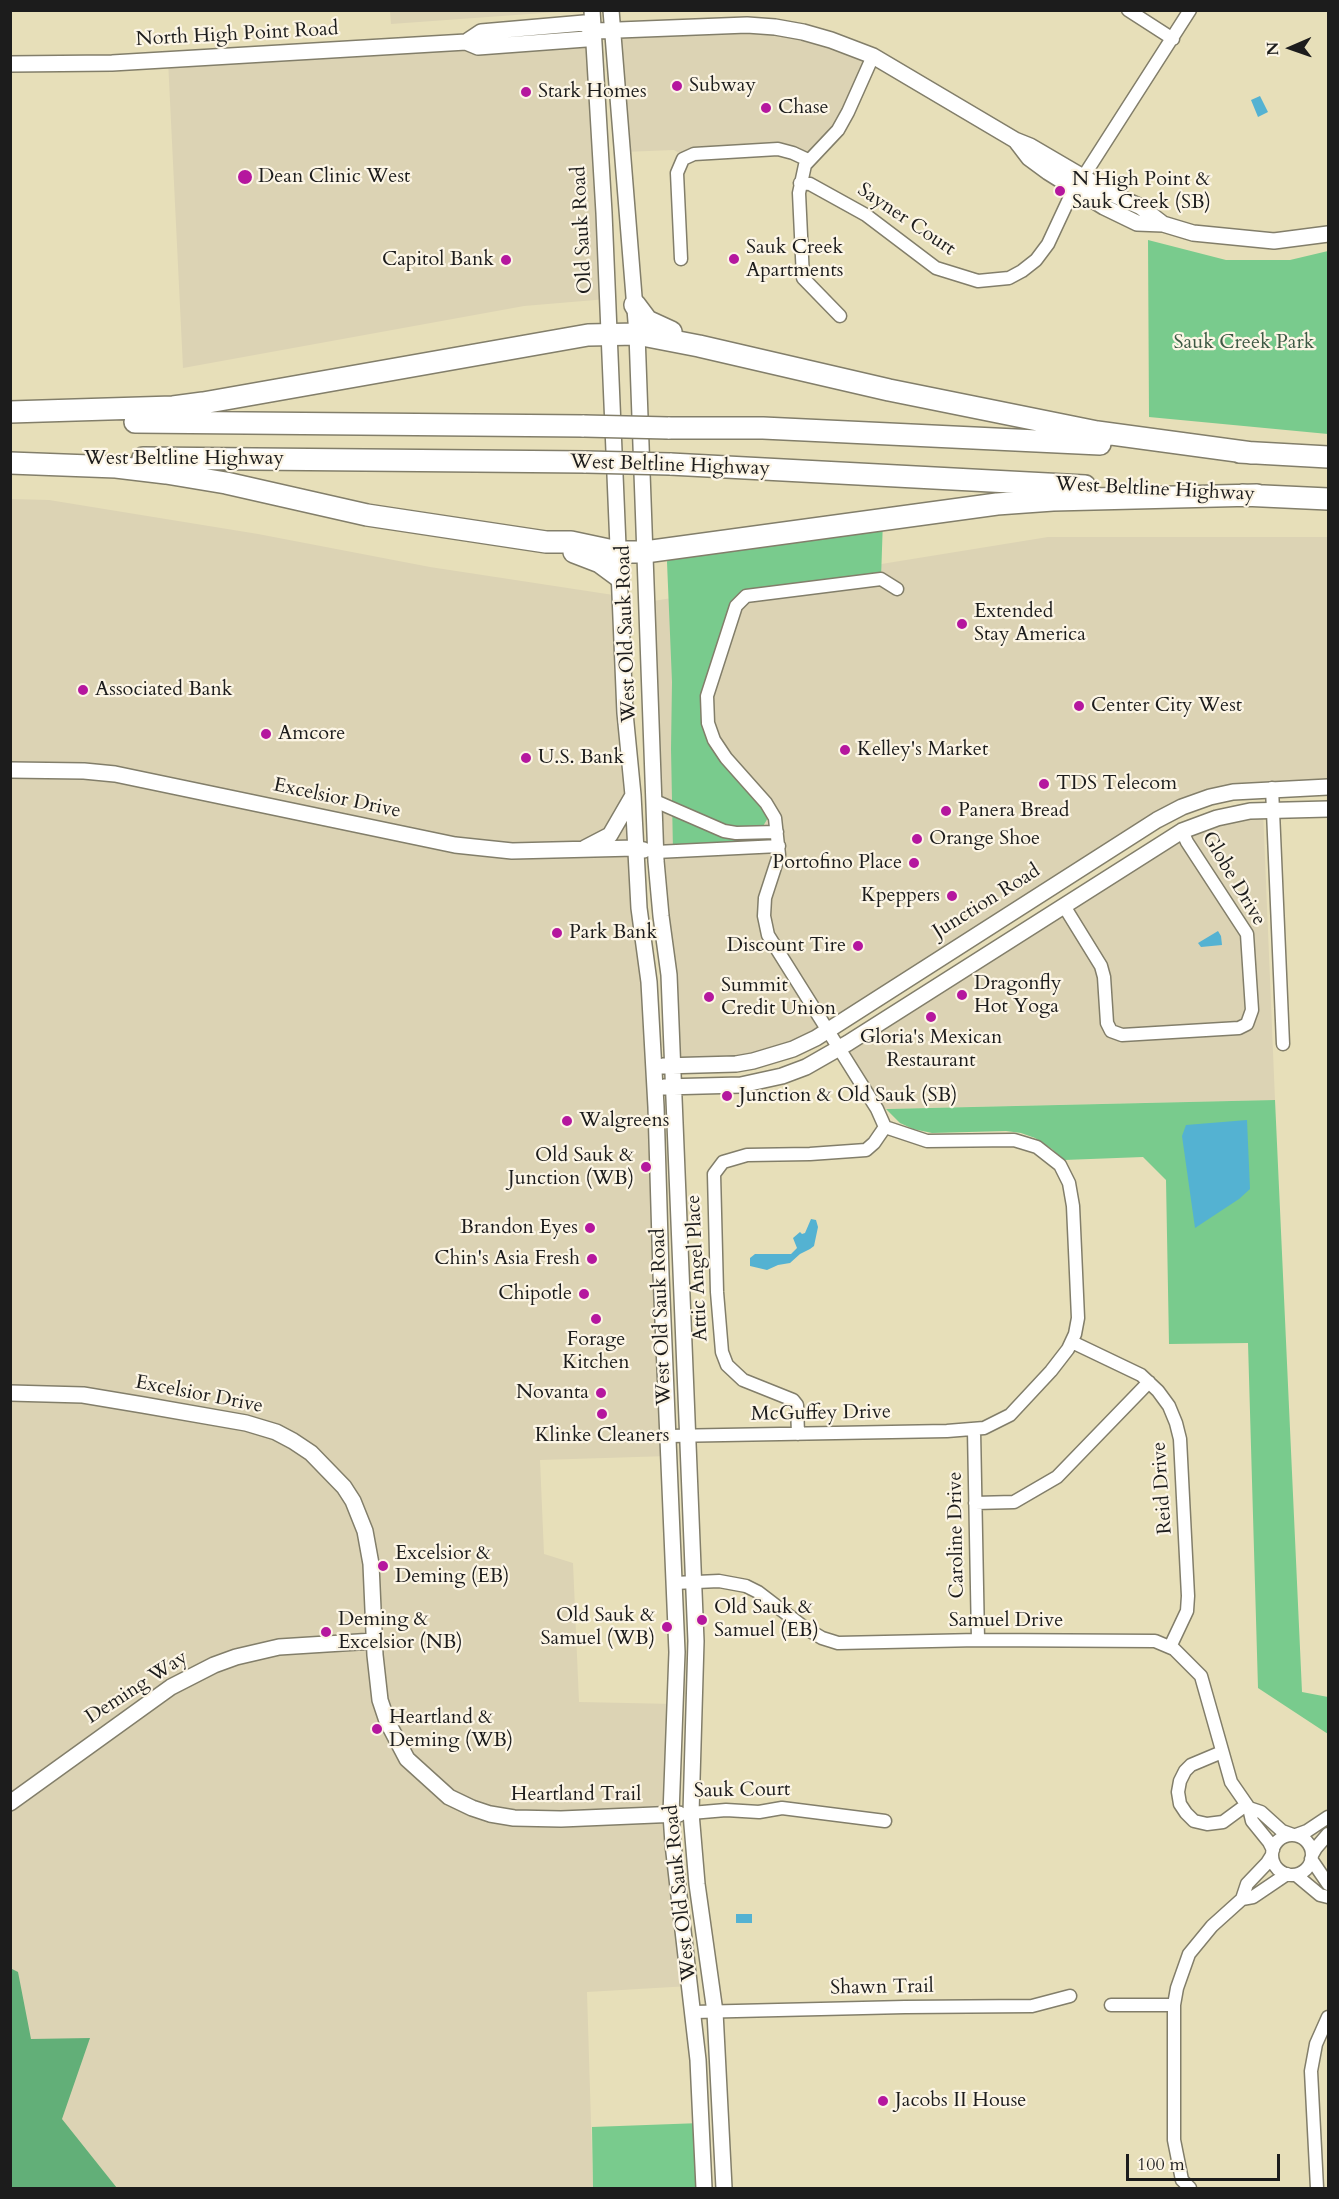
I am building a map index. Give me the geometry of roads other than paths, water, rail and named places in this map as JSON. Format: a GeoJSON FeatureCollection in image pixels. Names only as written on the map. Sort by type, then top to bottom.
{"type":"FeatureCollection","features":[{"type":"Feature","properties":{"kind":"highway"},"geometry":{"type":"LineString","coordinates":[[635,305],[647,321],[699,346]]}},
{"type":"Feature","properties":{"kind":"highway"},"geometry":{"type":"LineString","coordinates":[[10,412],[173,407],[588,335],[637,334],[699,346],[849,382],[1086,430],[1252,453]]}},
{"type":"Feature","properties":{"kind":"highway","name":"West Beltline Highway"},"geometry":{"type":"LineString","coordinates":[[10,421],[795,429],[1329,457]]}},
{"type":"Feature","properties":{"kind":"highway","name":"West Beltline Highway"},"geometry":{"type":"LineString","coordinates":[[10,461],[170,458],[670,464],[1329,499]]}},
{"type":"Feature","properties":{"kind":"highway"},"geometry":{"type":"LineString","coordinates":[[10,461],[116,467],[166,473],[226,483],[367,515],[546,542],[571,542],[618,552],[645,552],[998,504],[1053,500],[1168,499],[1257,495]]}},
{"type":"Feature","properties":{"kind":"highway"},"geometry":{"type":"LineString","coordinates":[[546,542],[600,562],[619,576]]}},
{"type":"Feature","properties":{"kind":"street","name":"Old Sauk Road"},"geometry":{"type":"LineString","coordinates":[[591,10],[604,213],[614,447]]}},
{"type":"Feature","properties":{"kind":"street"},"geometry":{"type":"LineString","coordinates":[[611,10],[637,334]]}},
{"type":"Feature","properties":{"kind":"street"},"geometry":{"type":"LineString","coordinates":[[1128,10],[1173,39]]}},
{"type":"Feature","properties":{"kind":"street","name":"Sayner Court"},"geometry":{"type":"LineString","coordinates":[[800,183],[810,184],[866,215],[936,268],[978,281],[1009,278],[1036,260],[1048,244],[1080,184],[1190,10]]}},
{"type":"Feature","properties":{"kind":"street","name":"North High Point Road"},"geometry":{"type":"LineString","coordinates":[[10,64],[112,63],[466,42],[478,47],[586,39],[593,31],[726,26],[775,27],[831,40],[873,56],[1015,140],[1029,158],[1080,184],[1137,223],[1163,224],[1193,233],[1274,241],[1329,234]]}},
{"type":"Feature","properties":{"kind":"street"},"geometry":{"type":"LineString","coordinates":[[840,316],[803,278],[799,218],[800,183],[808,160],[838,130],[849,112],[873,56]]}},
{"type":"Feature","properties":{"kind":"street"},"geometry":{"type":"LineString","coordinates":[[681,259],[677,172],[683,159],[694,154],[778,149],[808,160]]}},
{"type":"Feature","properties":{"kind":"street","name":"West Old Sauk Road"},"geometry":{"type":"LineString","coordinates":[[637,334],[656,852],[669,975],[694,1581],[696,1671],[691,1813],[697,1884],[715,2012],[724,2188]]}},
{"type":"Feature","properties":{"kind":"street","name":"West Old Sauk Road"},"geometry":{"type":"LineString","coordinates":[[614,447],[625,713],[642,933],[649,982],[655,1087],[677,1652],[671,1814],[677,1883],[694,2012],[704,2188]]}},
{"type":"Feature","properties":{"kind":"street"},"geometry":{"type":"LineString","coordinates":[[897,589],[881,579],[746,596],[736,606],[707,696],[708,723],[714,740],[726,758],[772,811],[779,855],[765,898],[764,916],[768,934],[877,1109],[885,1127],[927,1141],[1014,1140],[1037,1147],[1060,1165],[1069,1183],[1073,1215],[1078,1318],[1072,1342],[1051,1371],[1010,1415],[984,1428],[974,1430]]}},
{"type":"Feature","properties":{"kind":"street","name":"Excelsior Drive"},"geometry":{"type":"LineString","coordinates":[[10,770],[84,771],[115,774],[455,845],[512,851],[635,848],[656,852]]}},
{"type":"Feature","properties":{"kind":"street","name":"Junction Road"},"geometry":{"type":"LineString","coordinates":[[654,1066],[736,1064],[793,1049],[827,1031],[1170,812],[1210,797],[1233,792],[1272,788],[1329,787]]}},
{"type":"Feature","properties":{"kind":"street"},"geometry":{"type":"LineString","coordinates":[[1272,788],[1283,1044]]}},
{"type":"Feature","properties":{"kind":"street"},"geometry":{"type":"LineString","coordinates":[[583,849],[610,835],[633,795]]}},
{"type":"Feature","properties":{"kind":"street"},"geometry":{"type":"LineString","coordinates":[[655,801],[724,831],[777,832]]}},
{"type":"Feature","properties":{"kind":"street"},"geometry":{"type":"LineString","coordinates":[[655,1087],[761,1082],[806,1067],[1182,831],[1200,823],[1236,813],[1329,809]]}},
{"type":"Feature","properties":{"kind":"street","name":"Globe Drive"},"geometry":{"type":"LineString","coordinates":[[1064,906],[1101,966],[1104,977],[1107,1023],[1110,1031],[1122,1035],[1239,1028],[1247,1024],[1252,1010],[1247,933],[1182,831]]}},
{"type":"Feature","properties":{"kind":"street"},"geometry":{"type":"LineString","coordinates":[[656,852],[779,846]]}},
{"type":"Feature","properties":{"kind":"street","name":"Attic Angel Place"},"geometry":{"type":"LineString","coordinates":[[798,1434],[797,1405],[793,1400],[743,1380],[727,1365],[722,1352],[717,1292],[714,1174],[723,1162],[747,1155],[866,1150],[885,1127]]}},
{"type":"Feature","properties":{"kind":"street","name":"Reid Drive"},"geometry":{"type":"LineString","coordinates":[[1072,1342],[1133,1370],[1149,1382],[1169,1406],[1180,1438],[1188,1596],[1186,1611],[1170,1647]]}},
{"type":"Feature","properties":{"kind":"street"},"geometry":{"type":"LineString","coordinates":[[975,1503],[1014,1502],[1049,1482],[1070,1465],[1149,1382]]}},
{"type":"Feature","properties":{"kind":"street","name":"Excelsior Drive"},"geometry":{"type":"LineString","coordinates":[[10,1393],[83,1395],[246,1423],[276,1432],[311,1453],[344,1487],[353,1501],[365,1531],[371,1564],[374,1641]]}},
{"type":"Feature","properties":{"kind":"street","name":"McGuffey Drive"},"geometry":{"type":"LineString","coordinates":[[668,1436],[974,1430]]}},
{"type":"Feature","properties":{"kind":"street","name":"Caroline Drive"},"geometry":{"type":"LineString","coordinates":[[974,1430],[978,1640]]}},
{"type":"Feature","properties":{"kind":"street","name":"Samuel Drive"},"geometry":{"type":"LineString","coordinates":[[674,1583],[727,1581],[747,1586],[805,1628],[822,1638],[838,1643],[978,1640],[1155,1641],[1170,1647]]}},
{"type":"Feature","properties":{"kind":"street","name":"Deming Way"},"geometry":{"type":"LineString","coordinates":[[10,1803],[171,1687],[214,1665],[236,1657],[279,1647],[374,1641]]}},
{"type":"Feature","properties":{"kind":"street","name":"Heartland Trail"},"geometry":{"type":"LineString","coordinates":[[374,1641],[380,1700],[397,1742],[407,1759],[450,1797],[490,1814],[514,1818],[561,1819],[671,1814]]}},
{"type":"Feature","properties":{"kind":"street"},"geometry":{"type":"LineString","coordinates":[[1170,1647],[1202,1676],[1231,1782],[1247,1806],[1252,1821],[1269,1842],[1276,1867],[1292,1874],[1320,1895],[1329,1897]]}},
{"type":"Feature","properties":{"kind":"street"},"geometry":{"type":"LineString","coordinates":[[1222,1752],[1191,1765],[1185,1771],[1178,1792],[1180,1804],[1194,1821],[1207,1824],[1223,1822],[1247,1806]]}},
{"type":"Feature","properties":{"kind":"street"},"geometry":{"type":"LineString","coordinates":[[1247,1806],[1261,1812],[1282,1831],[1308,1843],[1315,1867],[1329,1884]]}},
{"type":"Feature","properties":{"kind":"street","name":"Sauk Court"},"geometry":{"type":"LineString","coordinates":[[671,1814],[726,1810],[759,1812],[782,1808],[885,1821]]}},
{"type":"Feature","properties":{"kind":"street"},"geometry":{"type":"LineString","coordinates":[[1186,2184],[1174,2140],[1174,2005],[1177,1988],[1189,1954],[1212,1926],[1242,1899],[1247,1884],[1267,1863],[1280,1839],[1307,1831],[1329,1817]]}},
{"type":"Feature","properties":{"kind":"street"},"geometry":{"type":"LineString","coordinates":[[1242,1899],[1253,1897],[1292,1874],[1306,1869],[1329,1834]]}},
{"type":"Feature","properties":{"kind":"street","name":"Shawn Trail"},"geometry":{"type":"LineString","coordinates":[[694,2012],[1032,2006],[1070,1996]]}},
{"type":"Feature","properties":{"kind":"street"},"geometry":{"type":"LineString","coordinates":[[1111,2005],[1174,2005]]}},
{"type":"Feature","properties":{"kind":"street"},"geometry":{"type":"LineString","coordinates":[[1317,2188],[1311,2071],[1316,2044],[1329,2017]]}},
{"type":"Feature","properties":{"kind":"water"},"geometry":{"type":"Polygon","coordinates":[[[1260,96],[1268,112],[1258,117],[1251,100],[1260,96]]]}},
{"type":"Feature","properties":{"kind":"water"},"geometry":{"type":"Polygon","coordinates":[[[1218,931],[1222,945],[1201,947],[1198,943],[1218,931]]]}},
{"type":"Feature","properties":{"kind":"water"},"geometry":{"type":"Polygon","coordinates":[[[1247,1120],[1250,1189],[1195,1228],[1182,1136],[1186,1125],[1247,1120]]]}},
{"type":"Feature","properties":{"kind":"water"},"geometry":{"type":"Polygon","coordinates":[[[811,1219],[816,1220],[818,1227],[814,1246],[790,1263],[767,1270],[750,1266],[750,1258],[755,1254],[791,1254],[797,1248],[793,1238],[800,1232],[805,1233],[811,1219]]]}},
{"type":"Feature","properties":{"kind":"water"},"geometry":{"type":"Polygon","coordinates":[[[736,1914],[752,1914],[752,1923],[736,1923],[736,1914]]]}},
{"type":"Feature","properties":{"kind":"place","name":"Subway"},"geometry":{"type":"Point","coordinates":[677,86]}},
{"type":"Feature","properties":{"kind":"place","name":"Stark Homes"},"geometry":{"type":"Point","coordinates":[526,92]}},
{"type":"Feature","properties":{"kind":"place","name":"Chase"},"geometry":{"type":"Point","coordinates":[766,108]}},
{"type":"Feature","properties":{"kind":"place","name":"Dean Clinic West"},"geometry":{"type":"Point","coordinates":[245,177]}},
{"type":"Feature","properties":{"kind":"place","name":"N High Point & Sauk Creek (SB)"},"geometry":{"type":"Point","coordinates":[1060,191]}},
{"type":"Feature","properties":{"kind":"place","name":"Sauk Creek Apartments"},"geometry":{"type":"Point","coordinates":[734,259]}},
{"type":"Feature","properties":{"kind":"place","name":"Capitol Bank"},"geometry":{"type":"Point","coordinates":[506,260]}},
{"type":"Feature","properties":{"kind":"place","name":"Extended Stay America"},"geometry":{"type":"Point","coordinates":[962,624]}},
{"type":"Feature","properties":{"kind":"place","name":"Associated Bank"},"geometry":{"type":"Point","coordinates":[83,690]}},
{"type":"Feature","properties":{"kind":"place","name":"Center City West"},"geometry":{"type":"Point","coordinates":[1079,706]}},
{"type":"Feature","properties":{"kind":"place","name":"Amcore"},"geometry":{"type":"Point","coordinates":[266,734]}},
{"type":"Feature","properties":{"kind":"place","name":"Kelley's Market"},"geometry":{"type":"Point","coordinates":[845,750]}},
{"type":"Feature","properties":{"kind":"place","name":"U.S. Bank"},"geometry":{"type":"Point","coordinates":[526,758]}},
{"type":"Feature","properties":{"kind":"place","name":"TDS Telecom"},"geometry":{"type":"Point","coordinates":[1044,784]}},
{"type":"Feature","properties":{"kind":"place","name":"Panera Bread"},"geometry":{"type":"Point","coordinates":[946,811]}},
{"type":"Feature","properties":{"kind":"place","name":"Orange Shoe"},"geometry":{"type":"Point","coordinates":[917,839]}},
{"type":"Feature","properties":{"kind":"place","name":"Portofino Place"},"geometry":{"type":"Point","coordinates":[914,863]}},
{"type":"Feature","properties":{"kind":"place","name":"Kpeppers"},"geometry":{"type":"Point","coordinates":[952,896]}},
{"type":"Feature","properties":{"kind":"place","name":"Park Bank"},"geometry":{"type":"Point","coordinates":[557,933]}},
{"type":"Feature","properties":{"kind":"place","name":"Discount Tire"},"geometry":{"type":"Point","coordinates":[858,946]}},
{"type":"Feature","properties":{"kind":"place","name":"Dragonfly Hot Yoga"},"geometry":{"type":"Point","coordinates":[962,995]}},
{"type":"Feature","properties":{"kind":"place","name":"Summit Credit Union"},"geometry":{"type":"Point","coordinates":[709,997]}},
{"type":"Feature","properties":{"kind":"place","name":"Gloria's Mexican Restaurant"},"geometry":{"type":"Point","coordinates":[931,1017]}},
{"type":"Feature","properties":{"kind":"place","name":"Junction & Old Sauk (SB)"},"geometry":{"type":"Point","coordinates":[727,1096]}},
{"type":"Feature","properties":{"kind":"place","name":"Walgreens"},"geometry":{"type":"Point","coordinates":[567,1121]}},
{"type":"Feature","properties":{"kind":"place","name":"Old Sauk & Junction (WB)"},"geometry":{"type":"Point","coordinates":[646,1167]}},
{"type":"Feature","properties":{"kind":"place","name":"Brandon Eyes"},"geometry":{"type":"Point","coordinates":[590,1228]}},
{"type":"Feature","properties":{"kind":"place","name":"Chin's Asia Fresh"},"geometry":{"type":"Point","coordinates":[592,1259]}},
{"type":"Feature","properties":{"kind":"place","name":"Chipotle"},"geometry":{"type":"Point","coordinates":[584,1294]}},
{"type":"Feature","properties":{"kind":"place","name":"Forage Kitchen"},"geometry":{"type":"Point","coordinates":[596,1319]}},
{"type":"Feature","properties":{"kind":"place","name":"Novanta"},"geometry":{"type":"Point","coordinates":[601,1393]}},
{"type":"Feature","properties":{"kind":"place","name":"Klinke Cleaners"},"geometry":{"type":"Point","coordinates":[602,1414]}},
{"type":"Feature","properties":{"kind":"place","name":"Excelsior & Deming (EB)"},"geometry":{"type":"Point","coordinates":[383,1566]}},
{"type":"Feature","properties":{"kind":"place","name":"Old Sauk & Samuel (EB)"},"geometry":{"type":"Point","coordinates":[702,1620]}},
{"type":"Feature","properties":{"kind":"place","name":"Old Sauk & Samuel (WB)"},"geometry":{"type":"Point","coordinates":[667,1627]}},
{"type":"Feature","properties":{"kind":"place","name":"Deming & Excelsior (NB)"},"geometry":{"type":"Point","coordinates":[326,1632]}},
{"type":"Feature","properties":{"kind":"place","name":"Heartland & Deming (WB)"},"geometry":{"type":"Point","coordinates":[377,1729]}},
{"type":"Feature","properties":{"kind":"place","name":"Jacobs II House"},"geometry":{"type":"Point","coordinates":[883,2101]}},
{"type":"Feature","properties":{"kind":"park label","name":"Sauk Creek Park"},"geometry":{"type":"Point","coordinates":[1244,343]}}]}
